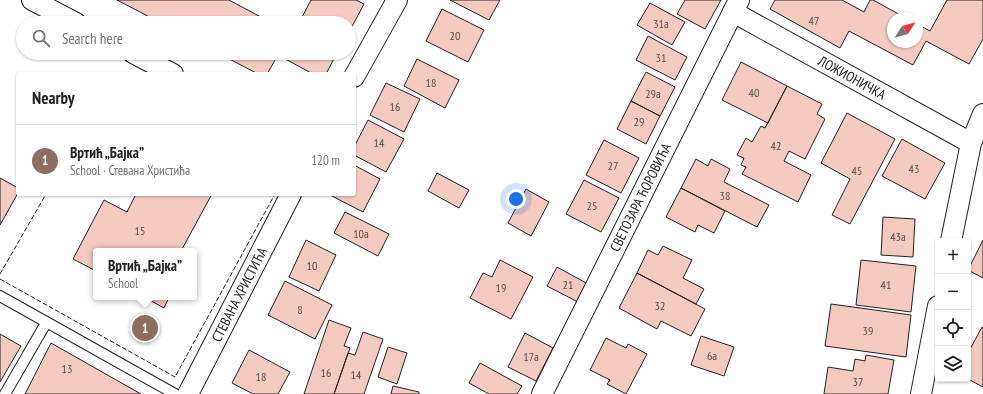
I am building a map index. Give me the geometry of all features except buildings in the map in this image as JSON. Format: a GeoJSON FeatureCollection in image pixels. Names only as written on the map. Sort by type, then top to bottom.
{"type":"FeatureCollection","features":[{"type":"Feature","properties":{"kind":"street"},"geometry":{"type":"LineString","coordinates":[[32,0],[63,16]]}},
{"type":"Feature","properties":{"kind":"street"},"geometry":{"type":"LineString","coordinates":[[356,72],[397,0]]}},
{"type":"Feature","properties":{"kind":"street","name":"ЛОЖИОНИЧКА"},"geometry":{"type":"LineString","coordinates":[[736,6],[977,146]]}},
{"type":"Feature","properties":{"kind":"street","name":"СВЕТОЗАРА ЋОРОВИЋА"},"geometry":{"type":"LineString","coordinates":[[542,394],[736,6]]}},
{"type":"Feature","properties":{"kind":"street"},"geometry":{"type":"LineString","coordinates":[[146,60],[169,72]]}},
{"type":"Feature","properties":{"kind":"street"},"geometry":{"type":"LineString","coordinates":[[952,238],[977,146],[983,114]]}},
{"type":"Feature","properties":{"kind":"street","name":"СТЕВАНА ХРИСТИЋА"},"geometry":{"type":"LineString","coordinates":[[188,394],[290,196]]}},
{"type":"Feature","properties":{"kind":"street"},"geometry":{"type":"LineString","coordinates":[[921,394],[937,310]]}},
{"type":"Feature","properties":{"kind":"lane"},"geometry":{"type":"LineString","coordinates":[[0,296],[175,394]]}},
{"type":"Feature","properties":{"kind":"lane"},"geometry":{"type":"LineString","coordinates":[[5,394],[46,323]]}},
{"type":"Feature","properties":{"kind":"fence"},"geometry":{"type":"LineString","coordinates":[[0,274],[45,196]]}},
{"type":"Feature","properties":{"kind":"fence"},"geometry":{"type":"LineString","coordinates":[[0,279],[175,377],[274,196]]}},
{"type":"Feature","properties":{"kind":"place","name":"Вртић „Бајка”"},"geometry":{"type":"Point","coordinates":[145,328]}}]}
